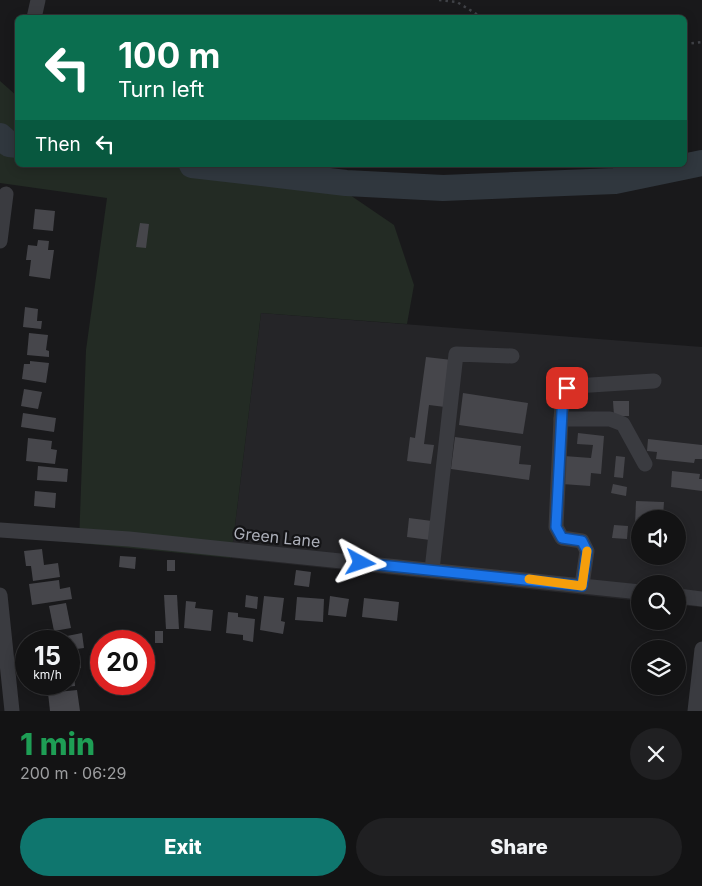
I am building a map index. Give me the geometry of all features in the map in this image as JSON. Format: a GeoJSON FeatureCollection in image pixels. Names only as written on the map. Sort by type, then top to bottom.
{"type":"FeatureCollection","features":[{"type":"Feature","properties":{"kind":"street"},"geometry":{"type":"LineString","coordinates":[[35,15],[38,0]]}},
{"type":"Feature","properties":{"kind":"street"},"geometry":{"type":"LineString","coordinates":[[0,240],[6,194]]}},
{"type":"Feature","properties":{"kind":"street"},"geometry":{"type":"LineString","coordinates":[[432,570],[456,354],[512,356]]}},
{"type":"Feature","properties":{"kind":"street"},"geometry":{"type":"LineString","coordinates":[[582,586],[587,551],[582,541],[562,538],[556,527],[563,392],[567,388],[575,386],[654,381]]}},
{"type":"Feature","properties":{"kind":"street"},"geometry":{"type":"LineString","coordinates":[[561,419],[610,419],[622,424],[644,464]]}},
{"type":"Feature","properties":{"kind":"street","name":"Green Lane"},"geometry":{"type":"LineString","coordinates":[[0,530],[129,539],[631,591]]}},
{"type":"Feature","properties":{"kind":"street"},"geometry":{"type":"LineString","coordinates":[[0,595],[12,711]]}},
{"type":"Feature","properties":{"kind":"street"},"geometry":{"type":"LineString","coordinates":[[686,597],[702,599]]}},
{"type":"Feature","properties":{"kind":"street"},"geometry":{"type":"LineString","coordinates":[[695,711],[702,649]]}},
{"type":"Feature","properties":{"kind":"path"},"geometry":{"type":"LineString","coordinates":[[438,0],[458,2],[478,15]]}},
{"type":"Feature","properties":{"kind":"path"},"geometry":{"type":"LineString","coordinates":[[687,44],[702,42]]}},
{"type":"Feature","properties":{"kind":"shaded area"},"geometry":{"type":"Polygon","coordinates":[[[0,81],[15,94],[15,167],[309,167],[394,225],[414,285],[407,324],[261,313],[231,558],[79,543],[86,350],[107,198],[0,183],[0,81]]]}},
{"type":"Feature","properties":{"kind":"shaded area"},"geometry":{"type":"Polygon","coordinates":[[[261,313],[702,347],[702,607],[686,606],[686,575],[631,575],[631,600],[231,558],[261,313]]]}},
{"type":"Feature","properties":{"kind":"building"},"geometry":{"type":"Polygon","coordinates":[[[35,209],[55,211],[53,231],[33,229],[35,209]]]}},
{"type":"Feature","properties":{"kind":"building"},"geometry":{"type":"Polygon","coordinates":[[[140,223],[149,224],[146,248],[136,247],[140,223]]]}},
{"type":"Feature","properties":{"kind":"building"},"geometry":{"type":"Polygon","coordinates":[[[38,240],[49,241],[48,250],[54,250],[50,279],[29,276],[31,260],[26,260],[28,245],[37,246],[38,240]]]}},
{"type":"Feature","properties":{"kind":"building"},"geometry":{"type":"Polygon","coordinates":[[[25,307],[38,309],[37,321],[42,321],[41,329],[23,327],[25,307]]]}},
{"type":"Feature","properties":{"kind":"building"},"geometry":{"type":"Polygon","coordinates":[[[29,333],[48,335],[46,350],[49,351],[49,357],[27,355],[29,333]]]}},
{"type":"Feature","properties":{"kind":"building"},"geometry":{"type":"Polygon","coordinates":[[[426,357],[452,360],[445,407],[429,405],[424,444],[434,445],[431,464],[407,461],[410,437],[415,438],[426,357]]]}},
{"type":"Feature","properties":{"kind":"building"},"geometry":{"type":"Polygon","coordinates":[[[30,361],[49,363],[46,383],[22,379],[24,364],[30,364],[30,361]]]}},
{"type":"Feature","properties":{"kind":"building"},"geometry":{"type":"Polygon","coordinates":[[[24,389],[42,392],[38,409],[21,406],[24,389]]]}},
{"type":"Feature","properties":{"kind":"building"},"geometry":{"type":"Polygon","coordinates":[[[463,393],[528,403],[523,434],[459,425],[463,393]]]}},
{"type":"Feature","properties":{"kind":"building"},"geometry":{"type":"Polygon","coordinates":[[[613,401],[629,401],[629,416],[614,416],[613,401]]]}},
{"type":"Feature","properties":{"kind":"building"},"geometry":{"type":"Polygon","coordinates":[[[23,413],[56,418],[54,432],[21,427],[23,413]]]}},
{"type":"Feature","properties":{"kind":"building"},"geometry":{"type":"Polygon","coordinates":[[[578,433],[604,436],[601,474],[591,473],[590,486],[562,484],[564,456],[591,458],[593,445],[577,444],[578,433]]]}},
{"type":"Feature","properties":{"kind":"building"},"geometry":{"type":"Polygon","coordinates":[[[455,437],[521,446],[519,464],[531,465],[529,480],[451,469],[455,437]]]}},
{"type":"Feature","properties":{"kind":"building"},"geometry":{"type":"Polygon","coordinates":[[[28,438],[52,441],[51,449],[57,450],[55,464],[26,461],[28,438]]]}},
{"type":"Feature","properties":{"kind":"building"},"geometry":{"type":"Polygon","coordinates":[[[648,439],[702,445],[702,459],[695,459],[694,463],[656,459],[657,452],[647,451],[648,439]]]}},
{"type":"Feature","properties":{"kind":"building"},"geometry":{"type":"Polygon","coordinates":[[[616,456],[625,457],[623,478],[614,477],[616,456]]]}},
{"type":"Feature","properties":{"kind":"building"},"geometry":{"type":"Polygon","coordinates":[[[38,466],[68,469],[67,482],[37,480],[38,466]]]}},
{"type":"Feature","properties":{"kind":"building"},"geometry":{"type":"Polygon","coordinates":[[[672,471],[700,474],[699,479],[702,479],[702,491],[671,487],[672,471]]]}},
{"type":"Feature","properties":{"kind":"building"},"geometry":{"type":"Polygon","coordinates":[[[613,484],[627,487],[626,496],[611,493],[613,484]]]}},
{"type":"Feature","properties":{"kind":"building"},"geometry":{"type":"Polygon","coordinates":[[[35,491],[56,493],[55,508],[34,506],[35,491]]]}},
{"type":"Feature","properties":{"kind":"building"},"geometry":{"type":"Polygon","coordinates":[[[636,501],[664,502],[663,510],[636,510],[636,501]]]}},
{"type":"Feature","properties":{"kind":"building"},"geometry":{"type":"Polygon","coordinates":[[[409,518],[432,521],[430,540],[407,537],[409,518]]]}},
{"type":"Feature","properties":{"kind":"building"},"geometry":{"type":"Polygon","coordinates":[[[614,525],[628,526],[627,539],[612,538],[614,525]]]}},
{"type":"Feature","properties":{"kind":"building"},"geometry":{"type":"Polygon","coordinates":[[[42,549],[44,565],[58,563],[60,577],[33,581],[31,566],[26,566],[24,551],[42,549]]]}},
{"type":"Feature","properties":{"kind":"building"},"geometry":{"type":"Polygon","coordinates":[[[120,556],[136,557],[135,569],[119,567],[120,556]]]}},
{"type":"Feature","properties":{"kind":"building"},"geometry":{"type":"Polygon","coordinates":[[[167,560],[175,560],[175,571],[167,571],[167,560]]]}},
{"type":"Feature","properties":{"kind":"building"},"geometry":{"type":"Polygon","coordinates":[[[296,570],[311,572],[309,587],[294,585],[296,570]]]}},
{"type":"Feature","properties":{"kind":"building"},"geometry":{"type":"Polygon","coordinates":[[[59,580],[60,589],[70,587],[72,599],[32,605],[29,584],[59,580]]]}},
{"type":"Feature","properties":{"kind":"building"},"geometry":{"type":"Polygon","coordinates":[[[164,595],[177,595],[179,629],[166,629],[164,595]]]}},
{"type":"Feature","properties":{"kind":"building"},"geometry":{"type":"Polygon","coordinates":[[[246,595],[258,597],[257,609],[245,607],[246,595]]]}},
{"type":"Feature","properties":{"kind":"building"},"geometry":{"type":"Polygon","coordinates":[[[264,596],[284,598],[281,621],[285,622],[283,634],[260,630],[264,596]]]}},
{"type":"Feature","properties":{"kind":"building"},"geometry":{"type":"Polygon","coordinates":[[[330,596],[349,599],[346,617],[328,615],[330,596]]]}},
{"type":"Feature","properties":{"kind":"building"},"geometry":{"type":"Polygon","coordinates":[[[297,597],[324,599],[323,622],[295,620],[297,597]]]}},
{"type":"Feature","properties":{"kind":"building"},"geometry":{"type":"Polygon","coordinates":[[[364,598],[399,602],[397,621],[362,617],[364,598]]]}},
{"type":"Feature","properties":{"kind":"building"},"geometry":{"type":"Polygon","coordinates":[[[186,601],[196,602],[195,608],[213,610],[211,631],[184,628],[186,601]]]}},
{"type":"Feature","properties":{"kind":"building"},"geometry":{"type":"Polygon","coordinates":[[[66,603],[71,628],[54,630],[49,606],[66,603]]]}},
{"type":"Feature","properties":{"kind":"building"},"geometry":{"type":"Polygon","coordinates":[[[228,612],[238,613],[238,617],[255,619],[253,642],[243,640],[243,635],[226,633],[228,612]]]}},
{"type":"Feature","properties":{"kind":"building"},"geometry":{"type":"Polygon","coordinates":[[[155,631],[163,631],[163,643],[155,643],[155,631]]]}},
{"type":"Feature","properties":{"kind":"building"},"geometry":{"type":"Polygon","coordinates":[[[80,633],[82,633],[84,648],[80,649],[80,633]]]}},
{"type":"Feature","properties":{"kind":"building"},"geometry":{"type":"Polygon","coordinates":[[[48,695],[78,695],[80,711],[50,711],[48,695]]]}},
{"type":"Feature","properties":{"kind":"waterway"},"geometry":{"type":"LineString","coordinates":[[0,136],[9,144],[15,145]]}},
{"type":"Feature","properties":{"kind":"waterway"},"geometry":{"type":"LineString","coordinates":[[687,166],[702,163]]}},
{"type":"Feature","properties":{"kind":"waterway"},"geometry":{"type":"LineString","coordinates":[[209,167],[346,183],[443,188],[615,181],[683,167]]}},
{"type":"Feature","properties":{"kind":"slow traffic"},"geometry":{"type":"LineString","coordinates":[[529,579],[582,586],[587,551]]}},
{"type":"Feature","properties":{"kind":"route"},"geometry":{"type":"LineString","coordinates":[[361,563],[582,586],[587,551],[582,541],[562,538],[556,527],[563,392],[567,388]]}}]}
